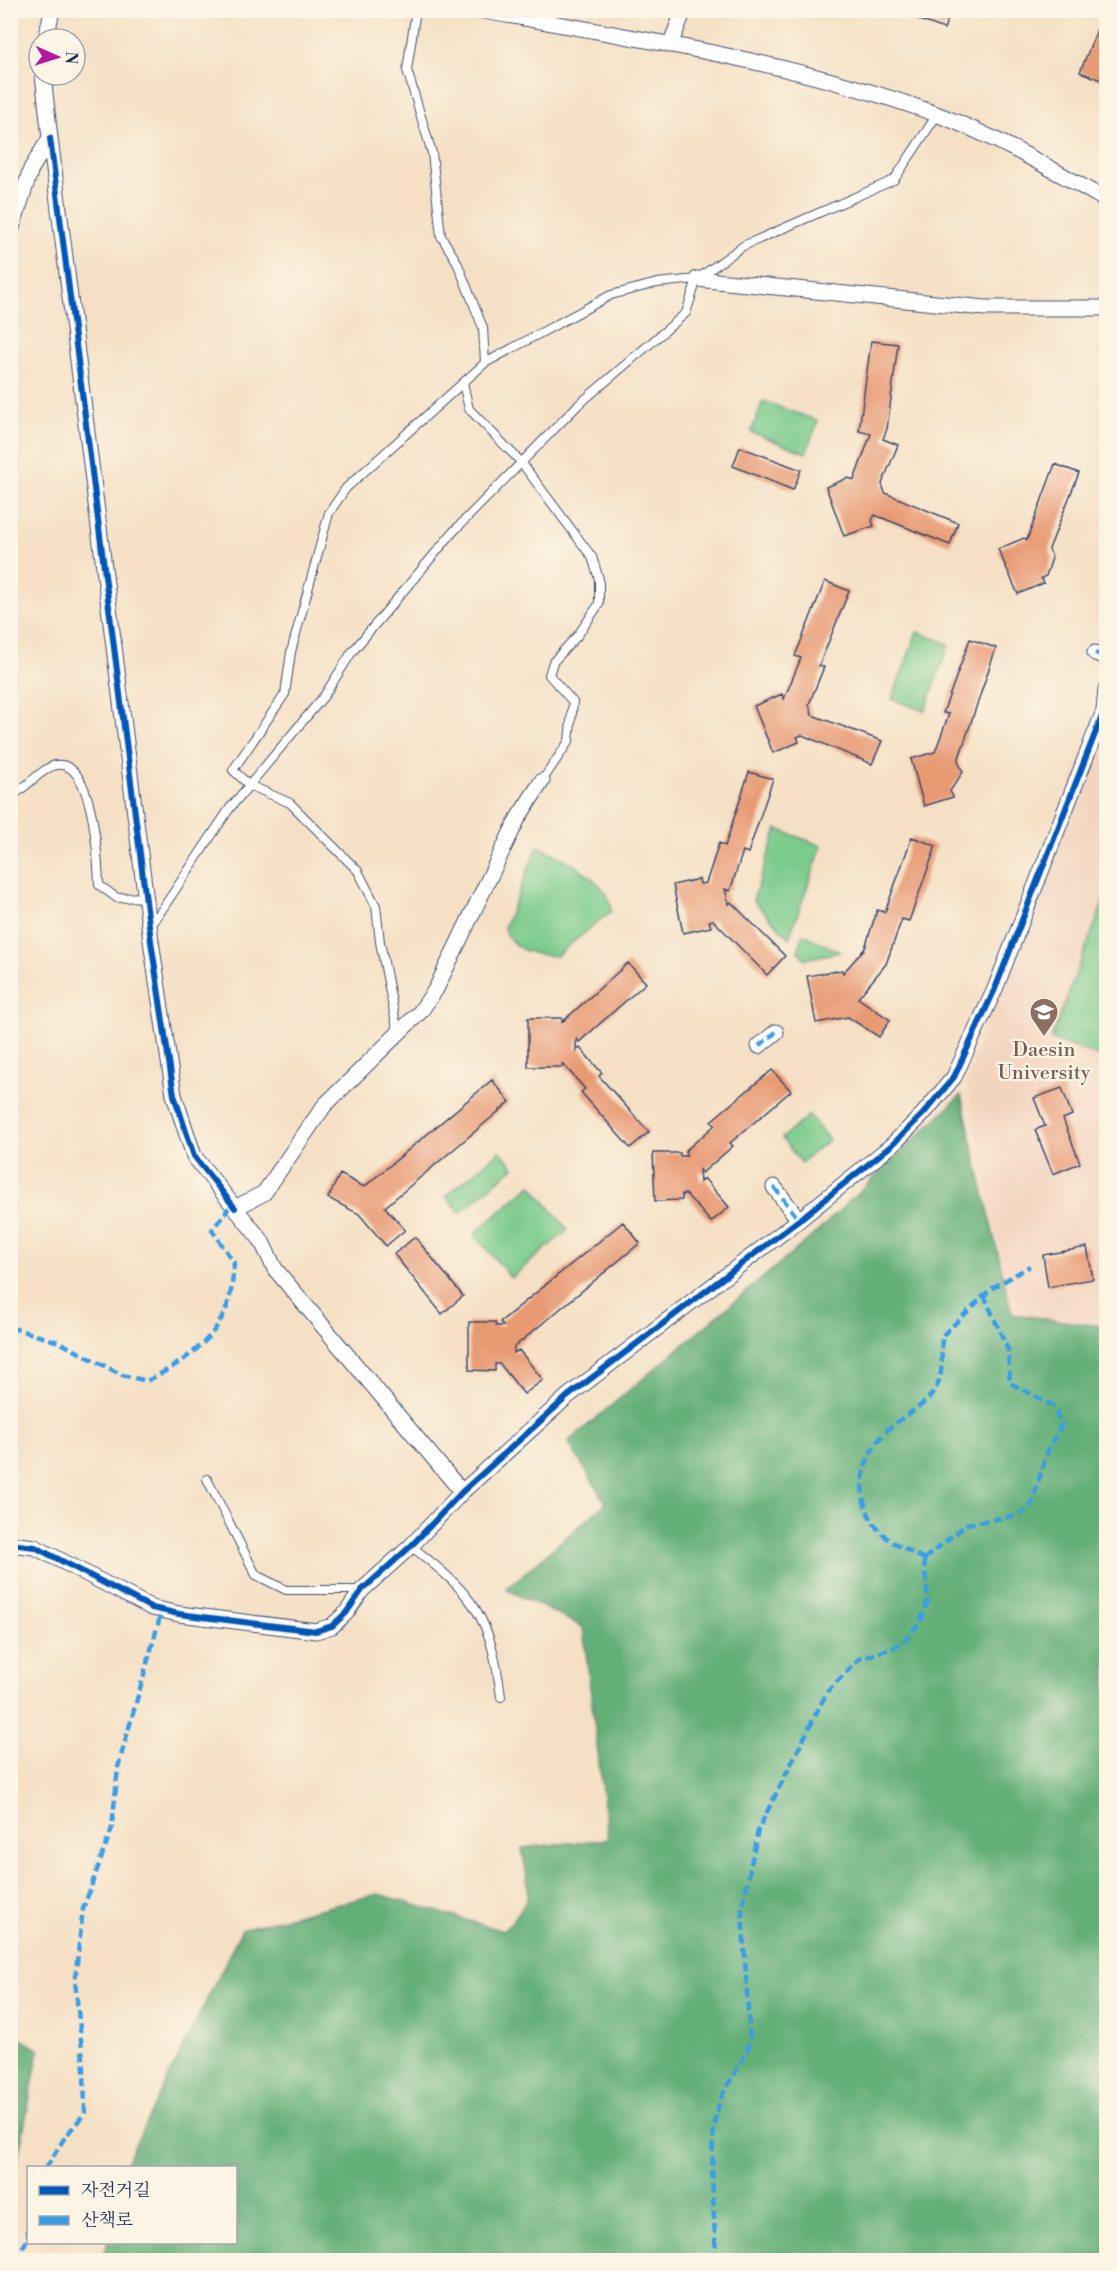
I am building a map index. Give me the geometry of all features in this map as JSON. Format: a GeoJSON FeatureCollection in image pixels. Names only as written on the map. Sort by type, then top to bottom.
{"type":"FeatureCollection","features":[{"type":"Feature","properties":{"kind":"street"},"geometry":{"type":"LineString","coordinates":[[48,27],[52,10]]}},
{"type":"Feature","properties":{"kind":"street"},"geometry":{"type":"LineString","coordinates":[[479,10],[670,45],[844,84],[937,115],[1042,163],[1107,200]]}},
{"type":"Feature","properties":{"kind":"street"},"geometry":{"type":"LineString","coordinates":[[670,45],[684,10]]}},
{"type":"Feature","properties":{"kind":"street"},"geometry":{"type":"LineString","coordinates":[[44,87],[146,897],[174,1095],[194,1156],[261,1240],[275,1269],[462,1492]]}},
{"type":"Feature","properties":{"kind":"street"},"geometry":{"type":"LineString","coordinates":[[10,234],[31,169],[50,138]]}},
{"type":"Feature","properties":{"kind":"street"},"geometry":{"type":"LineString","coordinates":[[697,279],[985,308],[1107,308]]}},
{"type":"Feature","properties":{"kind":"street"},"geometry":{"type":"LineString","coordinates":[[10,1544],[35,1547],[152,1608],[191,1616],[316,1631],[332,1626],[346,1613],[362,1590],[411,1546],[462,1492],[568,1396],[799,1220],[892,1145],[923,1114],[954,1077],[995,989],[1104,711],[1107,689]]}},
{"type":"Feature","properties":{"kind":"street"},"geometry":{"type":"LineString","coordinates":[[235,1208],[264,1192],[324,1106],[420,1012],[436,989],[511,832],[542,781]]}},
{"type":"Feature","properties":{"kind":"street"},"geometry":{"type":"LineString","coordinates":[[759,1046],[776,1032]]}},
{"type":"Feature","properties":{"kind":"street"},"geometry":{"type":"LineString","coordinates":[[774,1187],[799,1220]]}},
{"type":"Feature","properties":{"kind":"lane"},"geometry":{"type":"LineString","coordinates":[[416,10],[407,70],[432,153],[441,236],[457,262],[483,328],[485,363]]}},
{"type":"Feature","properties":{"kind":"lane"},"geometry":{"type":"LineString","coordinates":[[398,1033],[380,942],[376,906],[358,871],[290,802],[249,785],[233,770],[285,694],[291,652],[329,513],[346,488],[485,363],[550,330],[611,295],[657,283],[697,279],[743,246],[894,180],[937,115]]}},
{"type":"Feature","properties":{"kind":"lane"},"geometry":{"type":"LineString","coordinates":[[150,927],[230,808],[324,696],[352,652],[453,532],[577,406],[686,313],[697,279]]}},
{"type":"Feature","properties":{"kind":"lane"},"geometry":{"type":"LineString","coordinates":[[463,383],[469,409],[521,462],[592,557],[599,579],[599,604],[578,635],[553,662],[549,675],[573,702],[569,741],[542,781]]}},
{"type":"Feature","properties":{"kind":"lane"},"geometry":{"type":"LineString","coordinates":[[10,797],[53,765],[64,765],[75,771],[90,804],[99,885],[117,898],[146,897]]}},
{"type":"Feature","properties":{"kind":"lane"},"geometry":{"type":"LineString","coordinates":[[207,1479],[256,1575],[286,1590],[362,1590]]}},
{"type":"Feature","properties":{"kind":"lane"},"geometry":{"type":"LineString","coordinates":[[411,1546],[460,1587],[479,1614],[495,1647],[501,1697]]}},
{"type":"Feature","properties":{"kind":"shaded area","name":"Daesin University"},"geometry":{"type":"Polygon","coordinates":[[[1106,689],[1106,1327],[1012,1314],[967,1085],[995,989],[1106,689]]]}},
{"type":"Feature","properties":{"kind":"green space"},"geometry":{"type":"Polygon","coordinates":[[[763,401],[818,421],[806,453],[751,432],[763,401]]]}},
{"type":"Feature","properties":{"kind":"green space"},"geometry":{"type":"Polygon","coordinates":[[[917,632],[949,644],[925,711],[892,699],[917,632]]]}},
{"type":"Feature","properties":{"kind":"green space"},"geometry":{"type":"Polygon","coordinates":[[[777,829],[822,846],[789,938],[753,900],[777,829]]]}},
{"type":"Feature","properties":{"kind":"green space"},"geometry":{"type":"Polygon","coordinates":[[[538,846],[584,872],[604,890],[610,901],[611,911],[556,956],[531,953],[518,947],[504,928],[538,846]]]}},
{"type":"Feature","properties":{"kind":"green space"},"geometry":{"type":"Polygon","coordinates":[[[1106,896],[1106,1059],[1051,1039],[1106,896]]]}},
{"type":"Feature","properties":{"kind":"green space"},"geometry":{"type":"Polygon","coordinates":[[[803,934],[840,952],[805,959],[798,951],[803,934]]]}},
{"type":"Feature","properties":{"kind":"green space"},"geometry":{"type":"Polygon","coordinates":[[[961,1095],[1012,1314],[1106,1327],[1106,2260],[104,2260],[107,2244],[237,2244],[237,2166],[124,2166],[242,1929],[378,1894],[503,1931],[521,1910],[528,1894],[522,1848],[608,1839],[583,1627],[506,1589],[606,1503],[568,1442],[817,1232],[961,1095]]]}},
{"type":"Feature","properties":{"kind":"green space"},"geometry":{"type":"Polygon","coordinates":[[[809,1115],[829,1140],[801,1163],[782,1138],[809,1115]]]}},
{"type":"Feature","properties":{"kind":"green space"},"geometry":{"type":"Polygon","coordinates":[[[500,1151],[514,1167],[460,1213],[446,1196],[500,1151]]]}},
{"type":"Feature","properties":{"kind":"green space"},"geometry":{"type":"Polygon","coordinates":[[[531,1185],[568,1230],[511,1278],[474,1234],[531,1185]]]}},
{"type":"Feature","properties":{"kind":"green space"},"geometry":{"type":"Polygon","coordinates":[[[11,2032],[39,2050],[11,2194],[11,2032]]]}},
{"type":"Feature","properties":{"kind":"building"},"geometry":{"type":"Polygon","coordinates":[[[921,10],[951,10],[944,29],[917,19],[921,10]]]}},
{"type":"Feature","properties":{"kind":"building"},"geometry":{"type":"Polygon","coordinates":[[[1106,10],[1106,82],[1080,72],[1106,10]]]}},
{"type":"Feature","properties":{"kind":"building"},"geometry":{"type":"Polygon","coordinates":[[[871,341],[898,344],[887,429],[883,439],[898,445],[882,484],[885,493],[958,523],[950,545],[875,515],[872,520],[874,526],[844,536],[826,487],[848,478],[854,480],[871,434],[859,431],[871,341]]]}},
{"type":"Feature","properties":{"kind":"building"},"geometry":{"type":"Polygon","coordinates":[[[740,447],[801,470],[793,490],[733,466],[740,447]]]}},
{"type":"Feature","properties":{"kind":"building"},"geometry":{"type":"Polygon","coordinates":[[[1055,464],[1079,473],[1049,549],[1052,558],[1046,576],[1041,578],[1044,583],[1018,594],[998,549],[1024,538],[1027,540],[1055,464]]]}},
{"type":"Feature","properties":{"kind":"building"},"geometry":{"type":"Polygon","coordinates":[[[825,581],[849,591],[819,666],[824,667],[809,704],[812,715],[882,741],[872,764],[802,735],[797,737],[799,742],[773,753],[754,706],[782,694],[784,699],[801,658],[795,656],[825,581]]]}},
{"type":"Feature","properties":{"kind":"building"},"geometry":{"type":"Polygon","coordinates":[[[970,639],[996,648],[958,761],[963,772],[950,791],[953,797],[924,806],[911,759],[935,752],[949,714],[943,713],[970,639]]]}},
{"type":"Feature","properties":{"kind":"building"},"geometry":{"type":"Polygon","coordinates":[[[749,772],[773,779],[748,853],[743,851],[730,891],[725,889],[729,904],[731,902],[785,956],[767,975],[713,920],[709,921],[711,927],[683,933],[673,885],[699,879],[700,884],[706,883],[719,843],[725,846],[749,772]]]}},
{"type":"Feature","properties":{"kind":"building"},"geometry":{"type":"Polygon","coordinates":[[[912,837],[936,846],[909,921],[902,919],[886,964],[858,998],[890,1020],[879,1037],[848,1017],[816,1023],[807,976],[842,970],[843,973],[865,948],[877,910],[885,912],[912,837]]]}},
{"type":"Feature","properties":{"kind":"building"},"geometry":{"type":"Polygon","coordinates":[[[628,963],[646,983],[579,1042],[577,1039],[576,1051],[579,1047],[602,1073],[599,1076],[649,1132],[630,1148],[581,1092],[585,1089],[562,1063],[563,1067],[528,1067],[528,1018],[562,1018],[562,1022],[628,963]]]}},
{"type":"Feature","properties":{"kind":"building"},"geometry":{"type":"Polygon","coordinates":[[[772,1070],[791,1091],[730,1143],[733,1146],[702,1173],[699,1170],[700,1182],[704,1178],[729,1207],[711,1222],[686,1194],[682,1194],[682,1200],[655,1201],[653,1153],[680,1153],[680,1156],[687,1156],[685,1151],[715,1125],[711,1121],[772,1070]]]}},
{"type":"Feature","properties":{"kind":"building"},"geometry":{"type":"Polygon","coordinates":[[[492,1080],[510,1102],[385,1207],[405,1230],[386,1246],[359,1214],[328,1198],[340,1174],[364,1187],[492,1080]]]}},
{"type":"Feature","properties":{"kind":"building"},"geometry":{"type":"Polygon","coordinates":[[[1062,1088],[1072,1115],[1063,1119],[1080,1163],[1053,1174],[1035,1130],[1045,1126],[1034,1098],[1062,1088]]]}},
{"type":"Feature","properties":{"kind":"building"},"geometry":{"type":"Polygon","coordinates":[[[623,1222],[640,1243],[514,1347],[514,1353],[519,1350],[543,1380],[524,1394],[500,1364],[495,1364],[495,1371],[469,1370],[469,1322],[495,1322],[496,1326],[503,1326],[500,1322],[623,1222]]]}},
{"type":"Feature","properties":{"kind":"building"},"geometry":{"type":"Polygon","coordinates":[[[415,1237],[463,1296],[442,1314],[394,1254],[415,1237]]]}},
{"type":"Feature","properties":{"kind":"building"},"geometry":{"type":"Polygon","coordinates":[[[1087,1247],[1093,1279],[1048,1287],[1043,1255],[1087,1247]]]}},
{"type":"Feature","properties":{"kind":"marked path"},"geometry":{"type":"LineString","coordinates":[[1095,653],[1106,657]]}},
{"type":"Feature","properties":{"kind":"marked path"},"geometry":{"type":"LineString","coordinates":[[759,1046],[776,1032]]}},
{"type":"Feature","properties":{"kind":"marked path"},"geometry":{"type":"LineString","coordinates":[[774,1187],[799,1220]]}},
{"type":"Feature","properties":{"kind":"marked path"},"geometry":{"type":"LineString","coordinates":[[10,1331],[16,1329],[59,1342],[122,1375],[147,1381],[173,1367],[207,1339],[223,1315],[230,1296],[234,1263],[212,1230],[232,1204]]}},
{"type":"Feature","properties":{"kind":"marked path"},"geometry":{"type":"LineString","coordinates":[[924,1559],[887,1538],[869,1515],[862,1488],[867,1461],[882,1436],[929,1398],[937,1386],[941,1375],[942,1336],[991,1289],[1030,1266]]}},
{"type":"Feature","properties":{"kind":"marked path"},"geometry":{"type":"LineString","coordinates":[[924,1559],[967,1524],[1014,1516],[1027,1510],[1031,1505],[1048,1450],[1062,1424],[1052,1405],[1010,1383],[1008,1350],[984,1295]]}},
{"type":"Feature","properties":{"kind":"marked path"},"geometry":{"type":"LineString","coordinates":[[716,2260],[712,2183],[713,2142],[721,2099],[750,2042],[742,1909],[758,1830],[827,1692],[859,1659],[901,1645],[921,1621],[928,1600],[924,1559]]}},
{"type":"Feature","properties":{"kind":"marked path"},"geometry":{"type":"LineString","coordinates":[[47,2166],[65,2137],[85,2113],[84,2069],[75,1980],[83,1909],[112,1828],[118,1767],[162,1610]]}},
{"type":"Feature","properties":{"kind":"marked path"},"geometry":{"type":"LineString","coordinates":[[16,2260],[27,2240]]}},
{"type":"Feature","properties":{"kind":"cycle path"},"geometry":{"type":"LineString","coordinates":[[50,138],[151,941],[174,1095],[194,1156],[235,1208]]}},
{"type":"Feature","properties":{"kind":"cycle path"},"geometry":{"type":"LineString","coordinates":[[10,1544],[35,1547],[152,1608],[179,1614],[316,1631],[332,1626],[346,1613],[362,1590],[411,1546],[462,1492],[568,1396],[799,1220],[892,1145],[923,1114],[954,1077],[995,989],[1104,711],[1106,689]]}},
{"type":"Feature","properties":{"kind":"place","name":"Daesin University"},"geometry":{"type":"Point","coordinates":[1044,1038]}}]}
